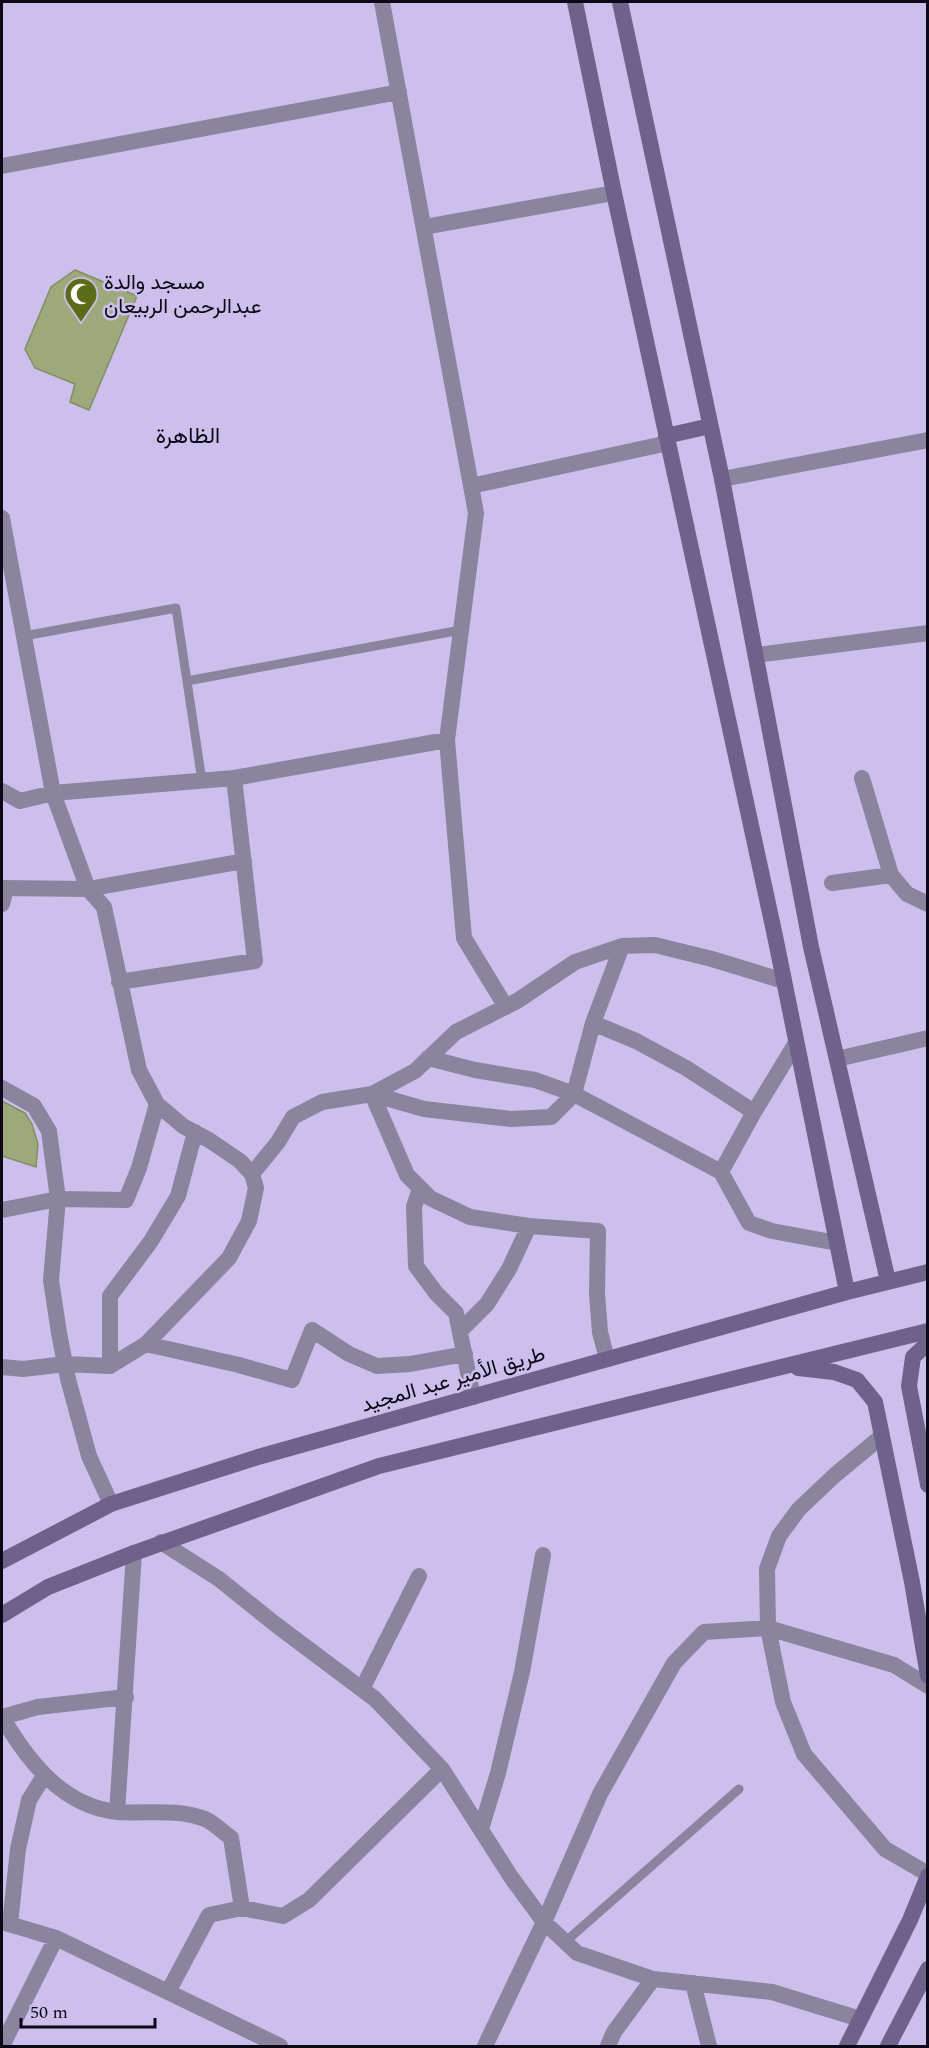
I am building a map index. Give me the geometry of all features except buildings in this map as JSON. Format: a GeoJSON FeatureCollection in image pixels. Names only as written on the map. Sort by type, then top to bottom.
{"type":"FeatureCollection","features":[{"type":"Feature","properties":{"kind":"main road"},"geometry":{"type":"LineString","coordinates":[[575,2],[784,981],[847,1292]]}},
{"type":"Feature","properties":{"kind":"main road"},"geometry":{"type":"LineString","coordinates":[[620,2],[722,479],[811,946],[888,1281]]}},
{"type":"Feature","properties":{"kind":"main road"},"geometry":{"type":"LineString","coordinates":[[667,440],[710,426]]}},
{"type":"Feature","properties":{"kind":"main road","name":"طريق الأمير عبد المجيد"},"geometry":{"type":"LineString","coordinates":[[2,1561],[111,1504],[258,1457],[847,1292],[927,1272]]}},
{"type":"Feature","properties":{"kind":"main road"},"geometry":{"type":"LineString","coordinates":[[2,1615],[48,1587],[134,1552],[379,1466],[927,1331]]}},
{"type":"Feature","properties":{"kind":"main road"},"geometry":{"type":"LineString","coordinates":[[927,1343],[913,1357],[909,1386],[927,1485]]}},
{"type":"Feature","properties":{"kind":"main road"},"geometry":{"type":"LineString","coordinates":[[786,1367],[834,1372],[857,1380],[875,1402],[912,1582],[927,1676]]}},
{"type":"Feature","properties":{"kind":"main road"},"geometry":{"type":"LineString","coordinates":[[847,2046],[910,1920],[927,1875]]}},
{"type":"Feature","properties":{"kind":"main road"},"geometry":{"type":"LineString","coordinates":[[888,2046],[927,1969]]}},
{"type":"Feature","properties":{"kind":"street"},"geometry":{"type":"LineString","coordinates":[[382,2],[476,513],[447,740],[464,938],[506,1007]]}},
{"type":"Feature","properties":{"kind":"street"},"geometry":{"type":"LineString","coordinates":[[2,166],[399,92]]}},
{"type":"Feature","properties":{"kind":"street"},"geometry":{"type":"LineString","coordinates":[[424,227],[614,193]]}},
{"type":"Feature","properties":{"kind":"street"},"geometry":{"type":"LineString","coordinates":[[471,486],[667,440]]}},
{"type":"Feature","properties":{"kind":"street"},"geometry":{"type":"LineString","coordinates":[[722,479],[927,440]]}},
{"type":"Feature","properties":{"kind":"street"},"geometry":{"type":"LineString","coordinates":[[2,518],[53,793],[88,889],[104,907],[139,1070],[157,1104],[183,1126],[240,1161],[252,1174],[256,1188],[249,1221],[229,1258],[146,1344],[110,1366],[65,1364],[23,1370],[2,1367]]}},
{"type":"Feature","properties":{"kind":"street"},"geometry":{"type":"LineString","coordinates":[[756,655],[927,633]]}},
{"type":"Feature","properties":{"kind":"street"},"geometry":{"type":"LineString","coordinates":[[2,791],[20,801],[53,793],[234,778],[447,740]]}},
{"type":"Feature","properties":{"kind":"street"},"geometry":{"type":"LineString","coordinates":[[119,982],[255,961],[234,778]]}},
{"type":"Feature","properties":{"kind":"street"},"geometry":{"type":"LineString","coordinates":[[862,778],[891,875],[907,894],[927,904]]}},
{"type":"Feature","properties":{"kind":"street"},"geometry":{"type":"LineString","coordinates":[[3,894],[88,889],[244,861]]}},
{"type":"Feature","properties":{"kind":"street"},"geometry":{"type":"LineString","coordinates":[[832,883],[891,875]]}},
{"type":"Feature","properties":{"kind":"street"},"geometry":{"type":"LineString","coordinates":[[252,1174],[278,1142],[293,1117],[322,1102],[372,1094],[415,1071],[456,1032],[506,1007],[575,962],[622,946],[655,945],[712,958],[784,981]]}},
{"type":"Feature","properties":{"kind":"street"},"geometry":{"type":"LineString","coordinates":[[372,1094],[424,1109],[510,1119],[551,1117],[574,1094],[592,1023],[622,946]]}},
{"type":"Feature","properties":{"kind":"street"},"geometry":{"type":"LineString","coordinates":[[592,1023],[636,1041],[686,1068],[754,1113]]}},
{"type":"Feature","properties":{"kind":"street"},"geometry":{"type":"LineString","coordinates":[[837,1059],[927,1038]]}},
{"type":"Feature","properties":{"kind":"street"},"geometry":{"type":"LineString","coordinates":[[722,1172],[796,1043]]}},
{"type":"Feature","properties":{"kind":"street"},"geometry":{"type":"LineString","coordinates":[[428,1058],[476,1070],[535,1080],[574,1094],[722,1172],[749,1223],[772,1231],[837,1243]]}},
{"type":"Feature","properties":{"kind":"street"},"geometry":{"type":"LineString","coordinates":[[2,1088],[34,1106],[49,1131],[58,1199],[51,1280],[65,1364],[89,1456],[111,1504]]}},
{"type":"Feature","properties":{"kind":"street"},"geometry":{"type":"LineString","coordinates":[[372,1094],[407,1175],[430,1198],[470,1217],[529,1226],[598,1231],[597,1294],[600,1332],[607,1359]]}},
{"type":"Feature","properties":{"kind":"street"},"geometry":{"type":"LineString","coordinates":[[2,1210],[58,1199],[126,1200],[139,1168],[157,1104]]}},
{"type":"Feature","properties":{"kind":"street"},"geometry":{"type":"LineString","coordinates":[[110,1366],[110,1296],[151,1241],[178,1196],[195,1132]]}},
{"type":"Feature","properties":{"kind":"street"},"geometry":{"type":"LineString","coordinates":[[420,1188],[414,1207],[416,1266],[436,1293],[456,1313],[473,1397]]}},
{"type":"Feature","properties":{"kind":"street"},"geometry":{"type":"LineString","coordinates":[[460,1331],[487,1304],[509,1269],[529,1226]]}},
{"type":"Feature","properties":{"kind":"street"},"geometry":{"type":"LineString","coordinates":[[146,1344],[292,1380],[312,1330],[349,1354],[377,1366],[410,1364],[465,1354]]}},
{"type":"Feature","properties":{"kind":"street"},"geometry":{"type":"LineString","coordinates":[[882,1436],[799,1509],[779,1536],[767,1569],[768,1628],[783,1702],[804,1754],[885,1849],[927,1875]]}},
{"type":"Feature","properties":{"kind":"street"},"geometry":{"type":"LineString","coordinates":[[161,1542],[219,1579],[375,1699],[442,1769],[511,1877],[544,1922],[577,1953],[653,1979],[772,1992],[860,2019]]}},
{"type":"Feature","properties":{"kind":"street"},"geometry":{"type":"LineString","coordinates":[[117,1812],[134,1552]]}},
{"type":"Feature","properties":{"kind":"street"},"geometry":{"type":"LineString","coordinates":[[482,1829],[522,1672],[543,1555]]}},
{"type":"Feature","properties":{"kind":"street"},"geometry":{"type":"LineString","coordinates":[[362,1689],[419,1576]]}},
{"type":"Feature","properties":{"kind":"street"},"geometry":{"type":"LineString","coordinates":[[485,2046],[544,1922],[600,1794],[674,1664],[704,1632],[768,1628],[894,1665],[927,1686]]}},
{"type":"Feature","properties":{"kind":"street"},"geometry":{"type":"LineString","coordinates":[[126,1696],[38,1707],[2,1717],[18,1743],[44,1776],[80,1803],[117,1812],[171,1812],[206,1820],[231,1838],[242,1908]]}},
{"type":"Feature","properties":{"kind":"street"},"geometry":{"type":"LineString","coordinates":[[168,1992],[209,1915],[242,1908],[283,1916],[309,1900],[442,1769]]}},
{"type":"Feature","properties":{"kind":"street"},"geometry":{"type":"LineString","coordinates":[[44,1776],[29,1800],[5,1923],[56,1938],[280,2046]]}},
{"type":"Feature","properties":{"kind":"street"},"geometry":{"type":"LineString","coordinates":[[2,2046],[56,1938]]}},
{"type":"Feature","properties":{"kind":"street"},"geometry":{"type":"LineString","coordinates":[[608,2046],[614,2032],[653,1979]]}},
{"type":"Feature","properties":{"kind":"street"},"geometry":{"type":"LineString","coordinates":[[693,1983],[709,2046]]}},
{"type":"Feature","properties":{"kind":"lane"},"geometry":{"type":"LineString","coordinates":[[24,636],[176,608],[202,781]]}},
{"type":"Feature","properties":{"kind":"lane"},"geometry":{"type":"LineString","coordinates":[[187,681],[461,630]]}},
{"type":"Feature","properties":{"kind":"lane"},"geometry":{"type":"LineString","coordinates":[[565,1942],[739,1789]]}},
{"type":"Feature","properties":{"kind":"place","name":"مسجد والدة عبدالرحمن الربيعان"},"geometry":{"type":"Point","coordinates":[81,323]}},
{"type":"Feature","properties":{"kind":"district","name":"الظاهرة"},"geometry":{"type":"Point","coordinates":[188,435]}}]}
